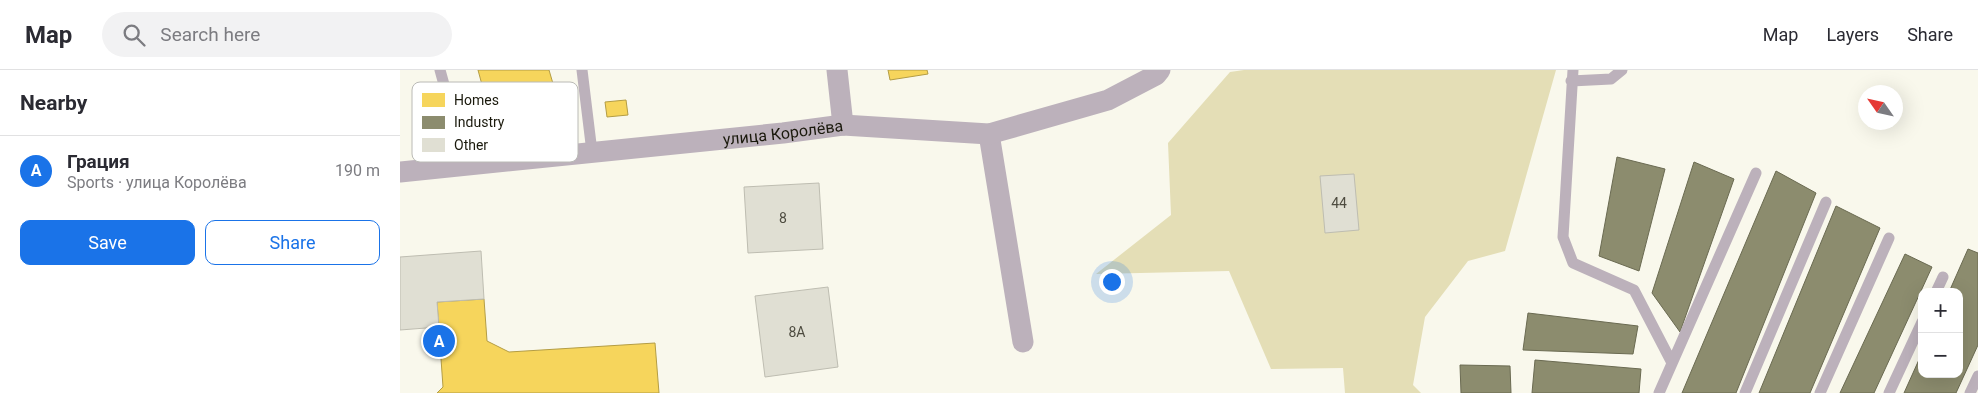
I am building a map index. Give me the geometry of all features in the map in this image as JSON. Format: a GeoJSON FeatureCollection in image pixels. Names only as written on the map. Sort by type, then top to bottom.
{"type":"FeatureCollection","features":[{"type":"Feature","properties":{"kind":"street"},"geometry":{"type":"LineString","coordinates":[[837,70],[843,125]]}},
{"type":"Feature","properties":{"kind":"street","name":"улица Королёва"},"geometry":{"type":"LineString","coordinates":[[578,153],[843,125],[989,134],[1108,100],[1158,72]]}},
{"type":"Feature","properties":{"kind":"street"},"geometry":{"type":"LineString","coordinates":[[989,134],[1023,342]]}},
{"type":"Feature","properties":{"kind":"street","name":"улица Королёва"},"geometry":{"type":"LineString","coordinates":[[400,172],[498,162]]}},
{"type":"Feature","properties":{"kind":"lane"},"geometry":{"type":"LineString","coordinates":[[582,70],[592,152]]}},
{"type":"Feature","properties":{"kind":"lane"},"geometry":{"type":"LineString","coordinates":[[1622,70],[1612,78],[1572,76],[1563,237],[1573,263],[1634,290],[1672,363]]}},
{"type":"Feature","properties":{"kind":"lane"},"geometry":{"type":"LineString","coordinates":[[460,162],[460,166]]}},
{"type":"Feature","properties":{"kind":"lane"},"geometry":{"type":"LineString","coordinates":[[1659,393],[1756,172]]}},
{"type":"Feature","properties":{"kind":"lane"},"geometry":{"type":"LineString","coordinates":[[1745,393],[1826,202]]}},
{"type":"Feature","properties":{"kind":"lane"},"geometry":{"type":"LineString","coordinates":[[1820,393],[1889,238]]}},
{"type":"Feature","properties":{"kind":"lane"},"geometry":{"type":"LineString","coordinates":[[1938,288],[1942,278]]}},
{"type":"Feature","properties":{"kind":"lane"},"geometry":{"type":"LineString","coordinates":[[1889,393],[1918,331]]}},
{"type":"Feature","properties":{"kind":"lane"},"geometry":{"type":"LineString","coordinates":[[1970,393],[1978,376]]}},
{"type":"Feature","properties":{"kind":"shaded area"},"geometry":{"type":"Polygon","coordinates":[[[1244,70],[1556,70],[1505,251],[1468,261],[1425,317],[1413,385],[1421,393],[1345,393],[1343,368],[1271,369],[1229,271],[1096,274],[1171,215],[1168,143],[1230,72],[1244,70]]]}},
{"type":"Feature","properties":{"kind":"building: Homes"},"geometry":{"type":"Polygon","coordinates":[[[478,70],[549,70],[553,82],[481,82],[478,70]]]}},
{"type":"Feature","properties":{"kind":"building: Homes"},"geometry":{"type":"Polygon","coordinates":[[[888,70],[927,70],[928,74],[890,80],[888,70]]]}},
{"type":"Feature","properties":{"kind":"building: Homes"},"geometry":{"type":"Polygon","coordinates":[[[626,100],[628,115],[607,117],[605,102],[626,100]]]}},
{"type":"Feature","properties":{"kind":"building: Homes"},"geometry":{"type":"Polygon","coordinates":[[[484,299],[487,341],[509,352],[655,343],[659,393],[437,393],[443,387],[437,302],[484,299]]]}},
{"type":"Feature","properties":{"kind":"building: Industry"},"geometry":{"type":"Polygon","coordinates":[[[1617,157],[1665,169],[1639,271],[1599,256],[1617,157]]]}},
{"type":"Feature","properties":{"kind":"building: Industry"},"geometry":{"type":"Polygon","coordinates":[[[1694,162],[1734,179],[1680,332],[1652,293],[1694,162]]]}},
{"type":"Feature","properties":{"kind":"building: Industry"},"geometry":{"type":"Polygon","coordinates":[[[1776,171],[1816,193],[1736,393],[1682,393],[1776,171]]]}},
{"type":"Feature","properties":{"kind":"building: Industry"},"geometry":{"type":"Polygon","coordinates":[[[1836,206],[1880,228],[1810,393],[1759,393],[1836,206]]]}},
{"type":"Feature","properties":{"kind":"building: Industry"},"geometry":{"type":"Polygon","coordinates":[[[1968,249],[1978,253],[1978,345],[1963,378],[1963,288],[1951,288],[1968,249]]]}},
{"type":"Feature","properties":{"kind":"building: Industry"},"geometry":{"type":"Polygon","coordinates":[[[1905,254],[1932,267],[1922,288],[1918,288],[1918,297],[1874,393],[1840,393],[1905,254]]]}},
{"type":"Feature","properties":{"kind":"building: Industry"},"geometry":{"type":"Polygon","coordinates":[[[1528,313],[1638,326],[1633,354],[1523,350],[1528,313]]]}},
{"type":"Feature","properties":{"kind":"building: Industry"},"geometry":{"type":"Polygon","coordinates":[[[1535,360],[1641,369],[1639,393],[1532,393],[1535,360]]]}},
{"type":"Feature","properties":{"kind":"building: Industry"},"geometry":{"type":"Polygon","coordinates":[[[1918,362],[1918,378],[1963,378],[1956,393],[1904,393],[1918,362]]]}},
{"type":"Feature","properties":{"kind":"building: Industry"},"geometry":{"type":"Polygon","coordinates":[[[1460,365],[1510,366],[1511,393],[1461,393],[1460,365]]]}},
{"type":"Feature","properties":{"kind":"building: Other"},"geometry":{"type":"Polygon","coordinates":[[[1354,174],[1359,230],[1325,233],[1320,176],[1354,174]]]}},
{"type":"Feature","properties":{"kind":"building: Other"},"geometry":{"type":"Polygon","coordinates":[[[819,183],[823,249],[748,253],[744,187],[819,183]]]}},
{"type":"Feature","properties":{"kind":"building: Other"},"geometry":{"type":"Polygon","coordinates":[[[481,251],[484,299],[437,302],[439,327],[400,330],[400,257],[481,251]]]}},
{"type":"Feature","properties":{"kind":"building: Other"},"geometry":{"type":"Polygon","coordinates":[[[828,287],[838,367],[765,377],[755,296],[828,287]]]}},
{"type":"Feature","properties":{"kind":"place","name":"Грация"},"geometry":{"type":"Point","coordinates":[439,341]}}]}
